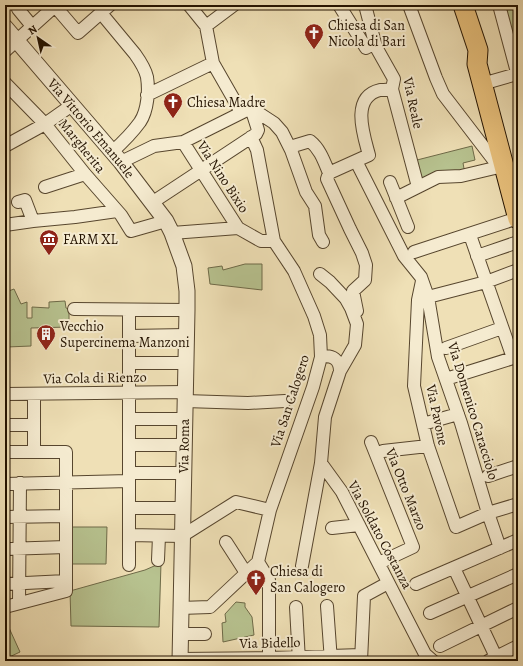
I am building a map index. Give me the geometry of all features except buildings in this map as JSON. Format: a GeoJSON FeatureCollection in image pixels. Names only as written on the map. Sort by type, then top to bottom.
{"type":"FeatureCollection","features":[{"type":"Feature","properties":{"kind":"main road"},"geometry":{"type":"LineString","coordinates":[[452,5],[469,53],[477,64]]}},
{"type":"Feature","properties":{"kind":"main road"},"geometry":{"type":"LineString","coordinates":[[463,5],[478,50],[477,64],[502,167],[515,197],[518,219]]}},
{"type":"Feature","properties":{"kind":"street"},"geometry":{"type":"LineString","coordinates":[[5,51],[55,5],[78,33],[110,5]]}},
{"type":"Feature","properties":{"kind":"street"},"geometry":{"type":"LineString","coordinates":[[169,227],[238,228],[261,241],[274,241],[254,134],[246,110],[213,64],[206,26],[189,5]]}},
{"type":"Feature","properties":{"kind":"street"},"geometry":{"type":"LineString","coordinates":[[206,26],[234,5]]}},
{"type":"Feature","properties":{"kind":"street"},"geometry":{"type":"LineString","coordinates":[[339,5],[366,48],[375,43]]}},
{"type":"Feature","properties":{"kind":"street","name":"Via Reale"},"geometry":{"type":"LineString","coordinates":[[365,5],[375,43],[394,79],[392,89],[418,187]]}},
{"type":"Feature","properties":{"kind":"street"},"geometry":{"type":"LineString","coordinates":[[396,198],[438,178],[461,176],[502,167],[443,94],[409,5]]}},
{"type":"Feature","properties":{"kind":"street"},"geometry":{"type":"LineString","coordinates":[[482,84],[518,75],[499,5]]}},
{"type":"Feature","properties":{"kind":"street"},"geometry":{"type":"LineString","coordinates":[[18,9],[32,26]]}},
{"type":"Feature","properties":{"kind":"street"},"geometry":{"type":"LineString","coordinates":[[101,13],[140,61],[147,77],[147,98],[141,121],[117,157]]}},
{"type":"Feature","properties":{"kind":"street","name":"Via Vittorio Emanuele"},"geometry":{"type":"LineString","coordinates":[[5,27],[117,157],[152,202],[169,227]]}},
{"type":"Feature","properties":{"kind":"street"},"geometry":{"type":"LineString","coordinates":[[147,98],[213,64]]}},
{"type":"Feature","properties":{"kind":"street","name":"Margherita"},"geometry":{"type":"LineString","coordinates":[[5,82],[45,124],[117,211],[131,231],[169,227]]}},
{"type":"Feature","properties":{"kind":"street"},"geometry":{"type":"LineString","coordinates":[[329,173],[369,155],[361,119],[365,102],[368,97],[379,90],[392,89]]}},
{"type":"Feature","properties":{"kind":"street"},"geometry":{"type":"LineString","coordinates":[[5,146],[45,124],[72,105]]}},
{"type":"Feature","properties":{"kind":"street"},"geometry":{"type":"LineString","coordinates":[[117,157],[154,146],[183,142],[246,110]]}},
{"type":"Feature","properties":{"kind":"street"},"geometry":{"type":"LineString","coordinates":[[246,110],[274,123],[282,132],[290,147],[306,192],[316,206],[319,235],[323,242]]}},
{"type":"Feature","properties":{"kind":"street"},"geometry":{"type":"LineString","coordinates":[[152,202],[254,134]]}},
{"type":"Feature","properties":{"kind":"street"},"geometry":{"type":"LineString","coordinates":[[290,147],[310,140],[318,148],[329,173],[327,179],[362,253],[366,265],[365,280],[353,291],[358,311],[355,345],[340,371],[325,417],[322,463],[302,566]]}},
{"type":"Feature","properties":{"kind":"street","name":"Via Nino Bixio"},"geometry":{"type":"LineString","coordinates":[[183,142],[238,228]]}},
{"type":"Feature","properties":{"kind":"street","name":"Via Domenico Caracciolo"},"geometry":{"type":"LineString","coordinates":[[356,161],[404,256],[418,272],[428,297],[438,356],[458,414],[500,548]]}},
{"type":"Feature","properties":{"kind":"street"},"geometry":{"type":"LineString","coordinates":[[45,186],[85,174]]}},
{"type":"Feature","properties":{"kind":"street"},"geometry":{"type":"LineString","coordinates":[[390,182],[408,227]]}},
{"type":"Feature","properties":{"kind":"street"},"geometry":{"type":"LineString","coordinates":[[18,202],[25,200],[33,221]]}},
{"type":"Feature","properties":{"kind":"street"},"geometry":{"type":"LineString","coordinates":[[5,225],[117,211]]}},
{"type":"Feature","properties":{"kind":"street"},"geometry":{"type":"LineString","coordinates":[[414,252],[518,219]]}},
{"type":"Feature","properties":{"kind":"street","name":"Via Roma"},"geometry":{"type":"LineString","coordinates":[[169,227],[184,266],[187,291],[180,660]]}},
{"type":"Feature","properties":{"kind":"street"},"geometry":{"type":"LineString","coordinates":[[446,379],[515,363],[470,235]]}},
{"type":"Feature","properties":{"kind":"street","name":"Via San Calogero"},"geometry":{"type":"LineString","coordinates":[[258,562],[270,510],[313,387],[321,357],[320,335],[314,316],[294,271],[274,241]]}},
{"type":"Feature","properties":{"kind":"street"},"geometry":{"type":"LineString","coordinates":[[477,256],[518,242]]}},
{"type":"Feature","properties":{"kind":"street"},"geometry":{"type":"LineString","coordinates":[[428,297],[486,282],[518,270]]}},
{"type":"Feature","properties":{"kind":"street"},"geometry":{"type":"LineString","coordinates":[[320,274],[346,299],[357,324]]}},
{"type":"Feature","properties":{"kind":"street","name":"Via Pavone"},"geometry":{"type":"LineString","coordinates":[[422,281],[418,300],[414,386],[428,446],[456,527],[488,513]]}},
{"type":"Feature","properties":{"kind":"street"},"geometry":{"type":"LineString","coordinates":[[74,309],[187,310]]}},
{"type":"Feature","properties":{"kind":"street"},"geometry":{"type":"LineString","coordinates":[[129,310],[130,565]]}},
{"type":"Feature","properties":{"kind":"street"},"geometry":{"type":"LineString","coordinates":[[446,348],[502,328]]}},
{"type":"Feature","properties":{"kind":"street"},"geometry":{"type":"LineString","coordinates":[[129,336],[186,335]]}},
{"type":"Feature","properties":{"kind":"street"},"geometry":{"type":"LineString","coordinates":[[321,357],[329,356],[335,359],[339,364],[340,371]]}},
{"type":"Feature","properties":{"kind":"street"},"geometry":{"type":"LineString","coordinates":[[129,364],[186,363]]}},
{"type":"Feature","properties":{"kind":"street","name":"Via Cola di Rienzo"},"geometry":{"type":"LineString","coordinates":[[5,394],[129,392],[248,402],[285,401]]}},
{"type":"Feature","properties":{"kind":"street"},"geometry":{"type":"LineString","coordinates":[[34,394],[34,452]]}},
{"type":"Feature","properties":{"kind":"street"},"geometry":{"type":"LineString","coordinates":[[423,424],[458,414]]}},
{"type":"Feature","properties":{"kind":"street"},"geometry":{"type":"LineString","coordinates":[[129,419],[184,419]]}},
{"type":"Feature","properties":{"kind":"street"},"geometry":{"type":"LineString","coordinates":[[5,425],[34,425]]}},
{"type":"Feature","properties":{"kind":"street","name":"Via Otto Marzo"},"geometry":{"type":"LineString","coordinates":[[371,442],[413,547],[379,563]]}},
{"type":"Feature","properties":{"kind":"street"},"geometry":{"type":"LineString","coordinates":[[129,445],[184,445]]}},
{"type":"Feature","properties":{"kind":"street","name":"Via Otto Marzo"},"geometry":{"type":"LineString","coordinates":[[383,451],[428,446]]}},
{"type":"Feature","properties":{"kind":"street"},"geometry":{"type":"LineString","coordinates":[[5,452],[66,452],[66,586]]}},
{"type":"Feature","properties":{"kind":"street","name":"Via Soldato Costanza"},"geometry":{"type":"LineString","coordinates":[[322,463],[342,492],[427,659]]}},
{"type":"Feature","properties":{"kind":"street"},"geometry":{"type":"LineString","coordinates":[[488,476],[518,466]]}},
{"type":"Feature","properties":{"kind":"street"},"geometry":{"type":"LineString","coordinates":[[5,484],[66,482],[183,473]]}},
{"type":"Feature","properties":{"kind":"street"},"geometry":{"type":"LineString","coordinates":[[19,603],[20,483]]}},
{"type":"Feature","properties":{"kind":"street"},"geometry":{"type":"LineString","coordinates":[[129,535],[182,536],[236,502],[270,510]]}},
{"type":"Feature","properties":{"kind":"street"},"geometry":{"type":"LineString","coordinates":[[488,513],[518,504]]}},
{"type":"Feature","properties":{"kind":"street"},"geometry":{"type":"LineString","coordinates":[[129,508],[183,508]]}},
{"type":"Feature","properties":{"kind":"street"},"geometry":{"type":"LineString","coordinates":[[5,517],[66,516]]}},
{"type":"Feature","properties":{"kind":"street"},"geometry":{"type":"LineString","coordinates":[[332,528],[359,525]]}},
{"type":"Feature","properties":{"kind":"street"},"geometry":{"type":"LineString","coordinates":[[158,536],[158,560]]}},
{"type":"Feature","properties":{"kind":"street"},"geometry":{"type":"LineString","coordinates":[[416,584],[518,540]]}},
{"type":"Feature","properties":{"kind":"street"},"geometry":{"type":"LineString","coordinates":[[226,542],[246,573]]}},
{"type":"Feature","properties":{"kind":"street"},"geometry":{"type":"LineString","coordinates":[[5,549],[66,547]]}},
{"type":"Feature","properties":{"kind":"street"},"geometry":{"type":"LineString","coordinates":[[180,608],[210,607],[258,562],[269,580],[269,660]]}},
{"type":"Feature","properties":{"kind":"street"},"geometry":{"type":"LineString","coordinates":[[454,568],[481,626],[492,659],[518,646]]}},
{"type":"Feature","properties":{"kind":"street"},"geometry":{"type":"LineString","coordinates":[[430,613],[518,574]]}},
{"type":"Feature","properties":{"kind":"street"},"geometry":{"type":"LineString","coordinates":[[361,658],[364,596],[388,583]]}},
{"type":"Feature","properties":{"kind":"street"},"geometry":{"type":"LineString","coordinates":[[5,584],[66,586]]}},
{"type":"Feature","properties":{"kind":"street"},"geometry":{"type":"LineString","coordinates":[[5,607],[66,586]]}},
{"type":"Feature","properties":{"kind":"street"},"geometry":{"type":"LineString","coordinates":[[327,606],[331,659]]}},
{"type":"Feature","properties":{"kind":"street"},"geometry":{"type":"LineString","coordinates":[[296,607],[299,659]]}},
{"type":"Feature","properties":{"kind":"street"},"geometry":{"type":"LineString","coordinates":[[440,646],[518,608]]}},
{"type":"Feature","properties":{"kind":"street"},"geometry":{"type":"LineString","coordinates":[[180,634],[205,634]]}},
{"type":"Feature","properties":{"kind":"street","name":"Via Bidello"},"geometry":{"type":"LineString","coordinates":[[180,660],[361,658]]}},
{"type":"Feature","properties":{"kind":"green space"},"geometry":{"type":"Polygon","coordinates":[[[499,5],[518,5],[518,76],[499,5]]]}},
{"type":"Feature","properties":{"kind":"green space"},"geometry":{"type":"Polygon","coordinates":[[[472,146],[475,160],[463,163],[465,174],[422,183],[417,160],[472,146]]]}},
{"type":"Feature","properties":{"kind":"green space"},"geometry":{"type":"Polygon","coordinates":[[[245,264],[262,264],[262,290],[210,284],[208,268],[222,266],[223,270],[245,264]]]}},
{"type":"Feature","properties":{"kind":"green space"},"geometry":{"type":"Polygon","coordinates":[[[14,289],[21,304],[27,302],[27,318],[32,318],[32,307],[49,308],[49,302],[65,301],[66,308],[69,309],[69,327],[31,328],[31,346],[7,347],[7,353],[5,353],[5,301],[6,297],[8,296],[6,292],[14,289]]]}},
{"type":"Feature","properties":{"kind":"green space"},"geometry":{"type":"Polygon","coordinates":[[[71,527],[107,527],[106,564],[72,564],[71,527]]]}},
{"type":"Feature","properties":{"kind":"green space"},"geometry":{"type":"Polygon","coordinates":[[[161,563],[159,627],[71,626],[70,591],[145,570],[161,563]]]}},
{"type":"Feature","properties":{"kind":"green space"},"geometry":{"type":"Polygon","coordinates":[[[236,602],[245,603],[245,607],[252,617],[254,635],[223,642],[222,623],[226,622],[225,614],[236,602]]]}},
{"type":"Feature","properties":{"kind":"green space"},"geometry":{"type":"Polygon","coordinates":[[[5,619],[20,652],[5,659],[5,619]]]}},
{"type":"Feature","properties":{"kind":"place","name":"Chiesa di San Nicola di Bari"},"geometry":{"type":"Point","coordinates":[314,50]}},
{"type":"Feature","properties":{"kind":"place","name":"Chiesa Madre"},"geometry":{"type":"Point","coordinates":[173,119]}},
{"type":"Feature","properties":{"kind":"place","name":"FARM XL"},"geometry":{"type":"Point","coordinates":[49,256]}},
{"type":"Feature","properties":{"kind":"place","name":"Vecchio Supercinema Manzoni"},"geometry":{"type":"Point","coordinates":[46,351]}},
{"type":"Feature","properties":{"kind":"place","name":"Chiesa di San Calogero"},"geometry":{"type":"Point","coordinates":[256,596]}}]}
